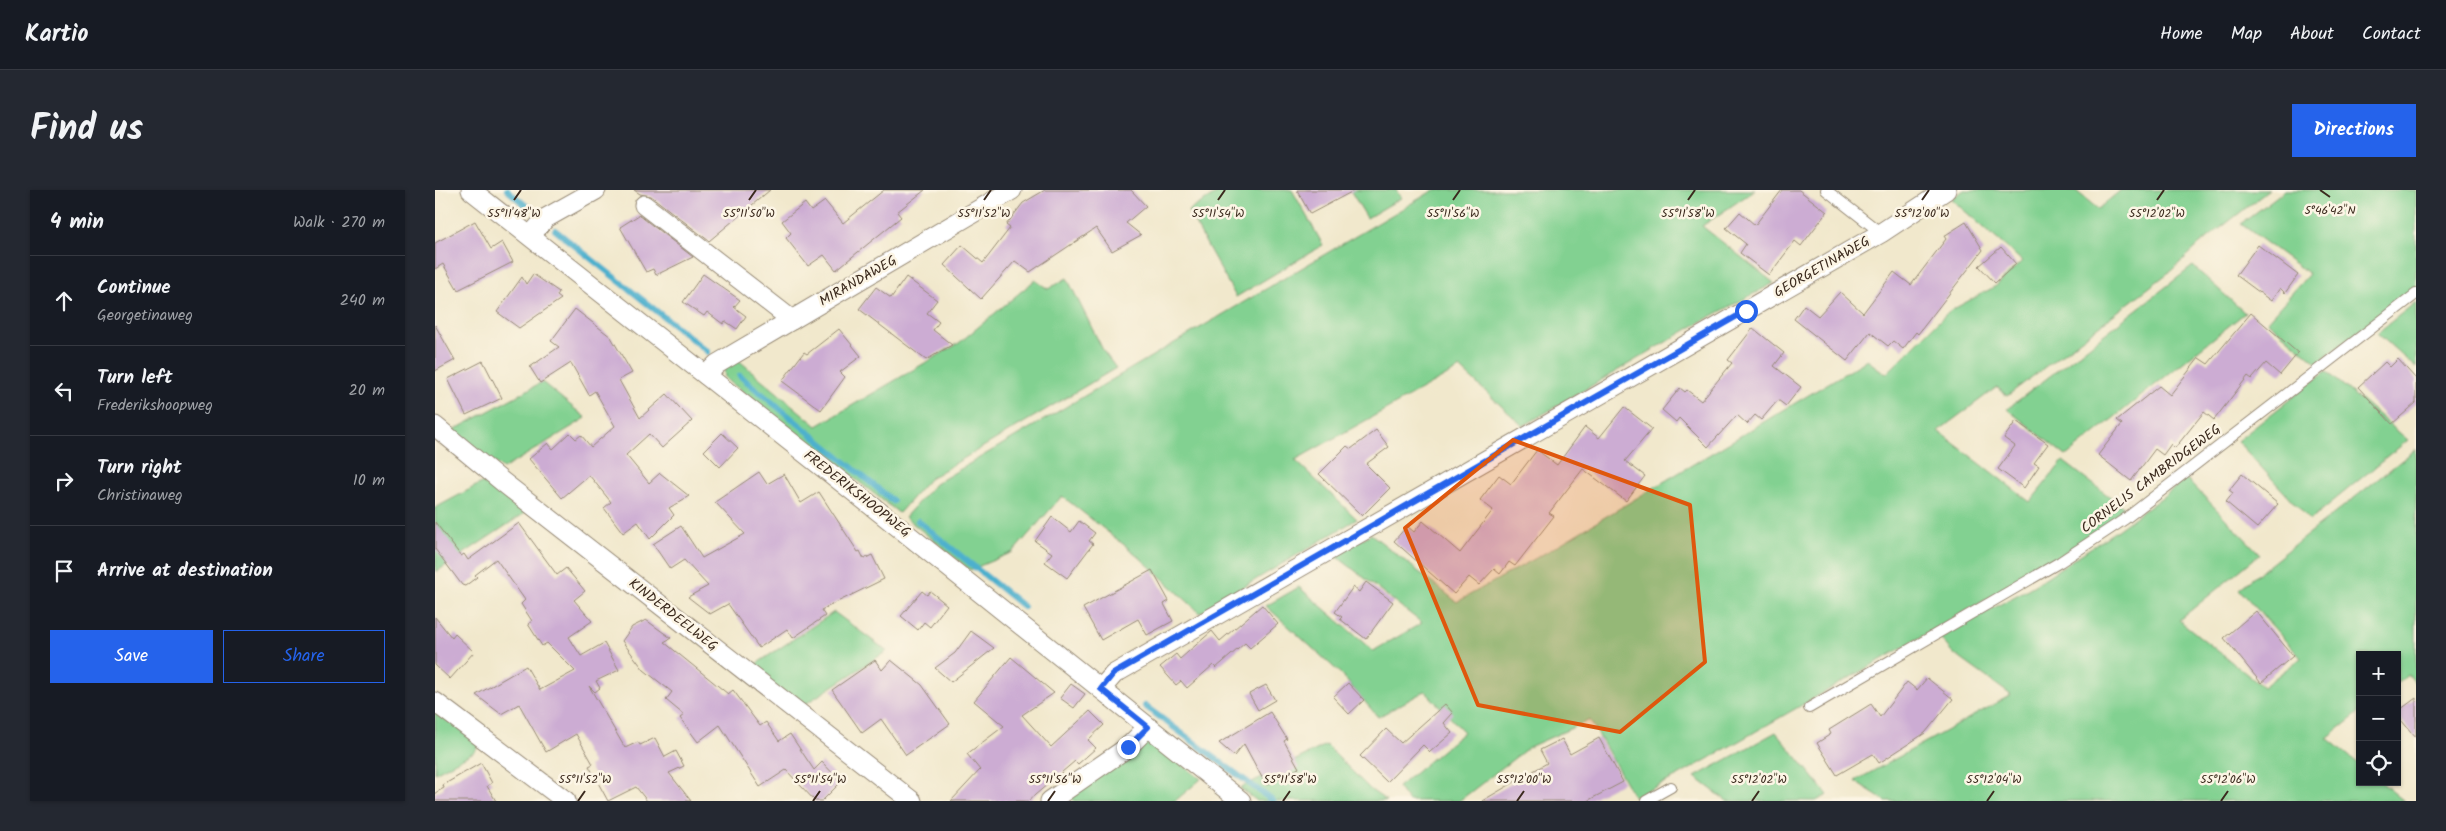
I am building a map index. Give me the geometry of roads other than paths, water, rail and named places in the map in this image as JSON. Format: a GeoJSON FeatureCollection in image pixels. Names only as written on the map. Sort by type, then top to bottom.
{"type":"FeatureCollection","features":[{"type":"Feature","properties":{"kind":"street","name":"FREDERIKSHOOPWEG"},"geometry":{"type":"LineString","coordinates":[[471,190],[1241,801]]}},
{"type":"Feature","properties":{"kind":"street"},"geometry":{"type":"LineString","coordinates":[[530,236],[547,218],[597,190]]}},
{"type":"Feature","properties":{"kind":"street","name":"MIRANDAWEG"},"geometry":{"type":"LineString","coordinates":[[706,375],[717,364],[1012,190]]}},
{"type":"Feature","properties":{"kind":"street","name":"GEORGETINAWEG"},"geometry":{"type":"LineString","coordinates":[[1101,689],[1113,674],[1881,233],[1946,190]]}},
{"type":"Feature","properties":{"kind":"street"},"geometry":{"type":"LineString","coordinates":[[644,204],[792,320]]}},
{"type":"Feature","properties":{"kind":"street","name":"KINDERDEELWEG"},"geometry":{"type":"LineString","coordinates":[[435,426],[503,483],[912,801]]}},
{"type":"Feature","properties":{"kind":"street"},"geometry":{"type":"LineString","coordinates":[[435,702],[566,801]]}},
{"type":"Feature","properties":{"kind":"street"},"geometry":{"type":"LineString","coordinates":[[1050,801],[1128,747],[1148,727]]}},
{"type":"Feature","properties":{"kind":"lane"},"geometry":{"type":"LineString","coordinates":[[1826,190],[1881,233]]}},
{"type":"Feature","properties":{"kind":"lane","name":"CORNELIS CAMBRIDGEWEG"},"geometry":{"type":"LineString","coordinates":[[1809,708],[2060,562],[2125,519],[2416,294]]}},
{"type":"Feature","properties":{"kind":"lane"},"geometry":{"type":"LineString","coordinates":[[1646,801],[1671,787]]}},
{"type":"Feature","properties":{"kind":"waterway"},"geometry":{"type":"LineString","coordinates":[[507,190],[529,208]]}},
{"type":"Feature","properties":{"kind":"waterway"},"geometry":{"type":"LineString","coordinates":[[555,230],[708,352]]}},
{"type":"Feature","properties":{"kind":"waterway"},"geometry":{"type":"LineString","coordinates":[[740,376],[893,501]]}},
{"type":"Feature","properties":{"kind":"waterway"},"geometry":{"type":"LineString","coordinates":[[918,521],[1024,607]]}},
{"type":"Feature","properties":{"kind":"waterway"},"geometry":{"type":"LineString","coordinates":[[1145,706],[1273,801]]}}]}
